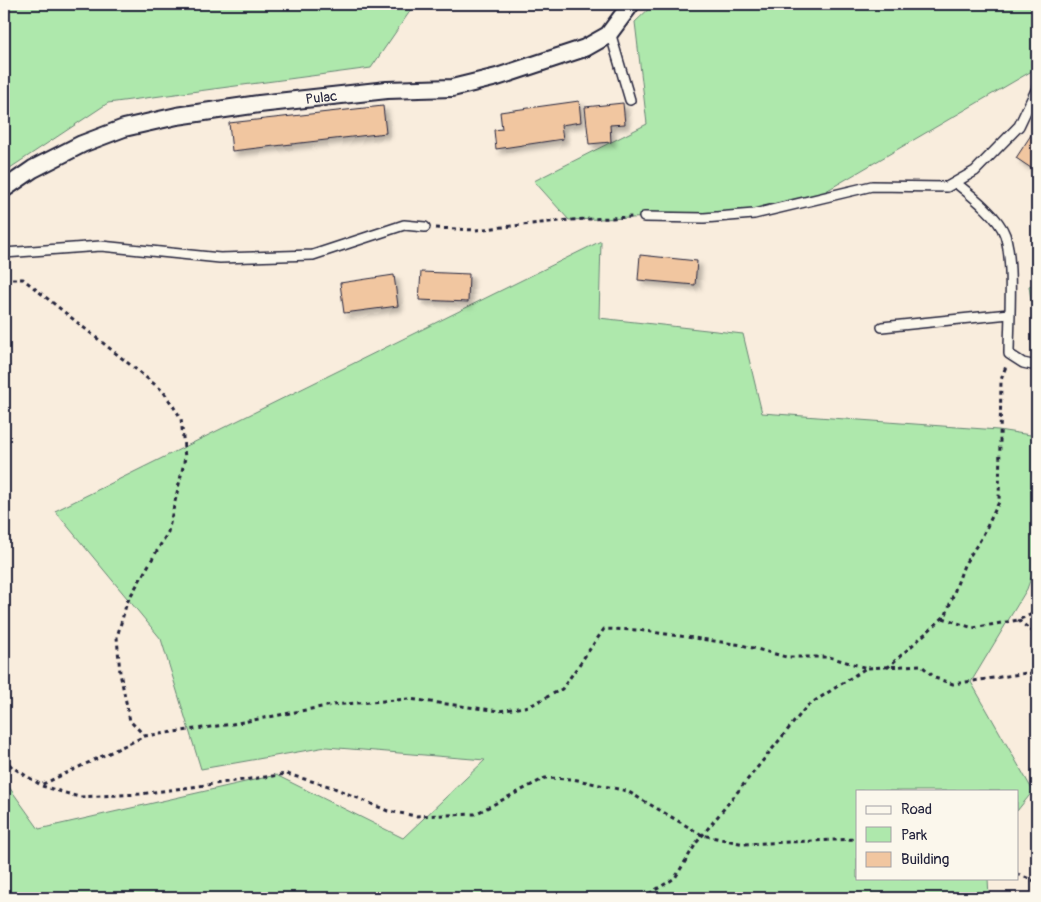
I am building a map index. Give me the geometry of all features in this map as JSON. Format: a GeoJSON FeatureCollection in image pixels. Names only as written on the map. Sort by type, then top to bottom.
{"type":"FeatureCollection","features":[{"type":"Feature","properties":{"kind":"street","name":"Pulac"},"geometry":{"type":"LineString","coordinates":[[4,189],[32,169],[124,128],[177,116],[260,104],[387,90],[452,88],[497,76],[585,48],[610,32],[631,4]]}},
{"type":"Feature","properties":{"kind":"lane"},"geometry":{"type":"LineString","coordinates":[[610,32],[630,100]]}},
{"type":"Feature","properties":{"kind":"lane"},"geometry":{"type":"LineString","coordinates":[[644,216],[704,218],[754,214],[872,186],[947,188],[974,171],[1020,126],[1037,88]]}},
{"type":"Feature","properties":{"kind":"lane"},"geometry":{"type":"LineString","coordinates":[[956,182],[984,206],[1005,234],[1009,262],[1009,354],[1023,363],[1037,366]]}},
{"type":"Feature","properties":{"kind":"lane"},"geometry":{"type":"LineString","coordinates":[[4,253],[101,246],[220,258],[313,256],[404,225],[425,227]]}},
{"type":"Feature","properties":{"kind":"lane"},"geometry":{"type":"LineString","coordinates":[[882,327],[1009,314]]}},
{"type":"Feature","properties":{"kind":"path"},"geometry":{"type":"LineString","coordinates":[[425,227],[475,230],[569,220],[644,216]]}},
{"type":"Feature","properties":{"kind":"path"},"geometry":{"type":"LineString","coordinates":[[4,279],[23,279],[163,392],[181,418],[185,458],[168,532],[128,602],[117,636],[120,673],[130,721],[145,736]]}},
{"type":"Feature","properties":{"kind":"path"},"geometry":{"type":"LineString","coordinates":[[887,668],[946,615],[964,565],[982,537],[998,502],[1001,380],[1009,354]]}},
{"type":"Feature","properties":{"kind":"path"},"geometry":{"type":"LineString","coordinates":[[943,618],[973,628],[1018,620],[1037,612]]}},
{"type":"Feature","properties":{"kind":"path"},"geometry":{"type":"LineString","coordinates":[[1018,620],[1037,635]]}},
{"type":"Feature","properties":{"kind":"path"},"geometry":{"type":"LineString","coordinates":[[41,785],[145,736],[232,724],[332,705],[409,699],[458,704],[498,711],[530,706],[562,689],[604,629],[638,630],[742,645],[786,657],[829,657],[867,668],[921,664],[935,678],[953,684],[1027,673],[1037,674]]}},
{"type":"Feature","properties":{"kind":"path"},"geometry":{"type":"LineString","coordinates":[[642,898],[676,878],[702,835],[807,706],[867,668]]}},
{"type":"Feature","properties":{"kind":"path"},"geometry":{"type":"LineString","coordinates":[[4,758],[12,767],[41,785],[79,797],[140,794],[287,774],[332,788],[388,811],[416,816],[475,814],[545,778],[573,779],[627,791],[702,835],[744,844],[856,839]]}},
{"type":"Feature","properties":{"kind":"path"},"geometry":{"type":"LineString","coordinates":[[1018,874],[1037,882]]}},
{"type":"Feature","properties":{"kind":"green space"},"geometry":{"type":"Polygon","coordinates":[[[4,4],[415,4],[371,68],[108,103],[4,172],[4,4]]]}},
{"type":"Feature","properties":{"kind":"green space"},"geometry":{"type":"Polygon","coordinates":[[[654,4],[1037,4],[1037,68],[814,198],[754,214],[569,220],[534,181],[647,124],[635,22],[654,4]]]}},
{"type":"Feature","properties":{"kind":"green space"},"geometry":{"type":"Polygon","coordinates":[[[601,241],[599,318],[743,334],[762,413],[998,430],[1037,436],[1037,561],[1027,589],[971,682],[1033,791],[1018,810],[1018,790],[856,790],[856,880],[988,880],[989,898],[4,898],[4,780],[39,829],[276,775],[403,838],[485,760],[326,747],[201,769],[161,639],[55,511],[601,241]]]}},
{"type":"Feature","properties":{"kind":"green space"},"geometry":{"type":"Polygon","coordinates":[[[1037,284],[1037,333],[1036,333],[1029,286],[1037,284]]]}},
{"type":"Feature","properties":{"kind":"building"},"geometry":{"type":"Polygon","coordinates":[[[579,101],[581,122],[561,125],[563,139],[496,149],[494,130],[502,129],[500,112],[579,101]]]}},
{"type":"Feature","properties":{"kind":"building"},"geometry":{"type":"Polygon","coordinates":[[[623,103],[625,124],[610,125],[611,142],[589,144],[585,107],[623,103]]]}},
{"type":"Feature","properties":{"kind":"building"},"geometry":{"type":"Polygon","coordinates":[[[383,106],[386,133],[232,151],[229,123],[383,106]]]}},
{"type":"Feature","properties":{"kind":"building"},"geometry":{"type":"Polygon","coordinates":[[[1031,135],[1037,139],[1037,172],[1016,158],[1031,135]]]}},
{"type":"Feature","properties":{"kind":"building"},"geometry":{"type":"Polygon","coordinates":[[[640,255],[697,261],[695,285],[638,280],[640,255]]]}},
{"type":"Feature","properties":{"kind":"building"},"geometry":{"type":"Polygon","coordinates":[[[421,272],[469,274],[468,302],[419,300],[421,272]]]}},
{"type":"Feature","properties":{"kind":"building"},"geometry":{"type":"Polygon","coordinates":[[[394,275],[398,306],[344,313],[340,283],[394,275]]]}}]}
